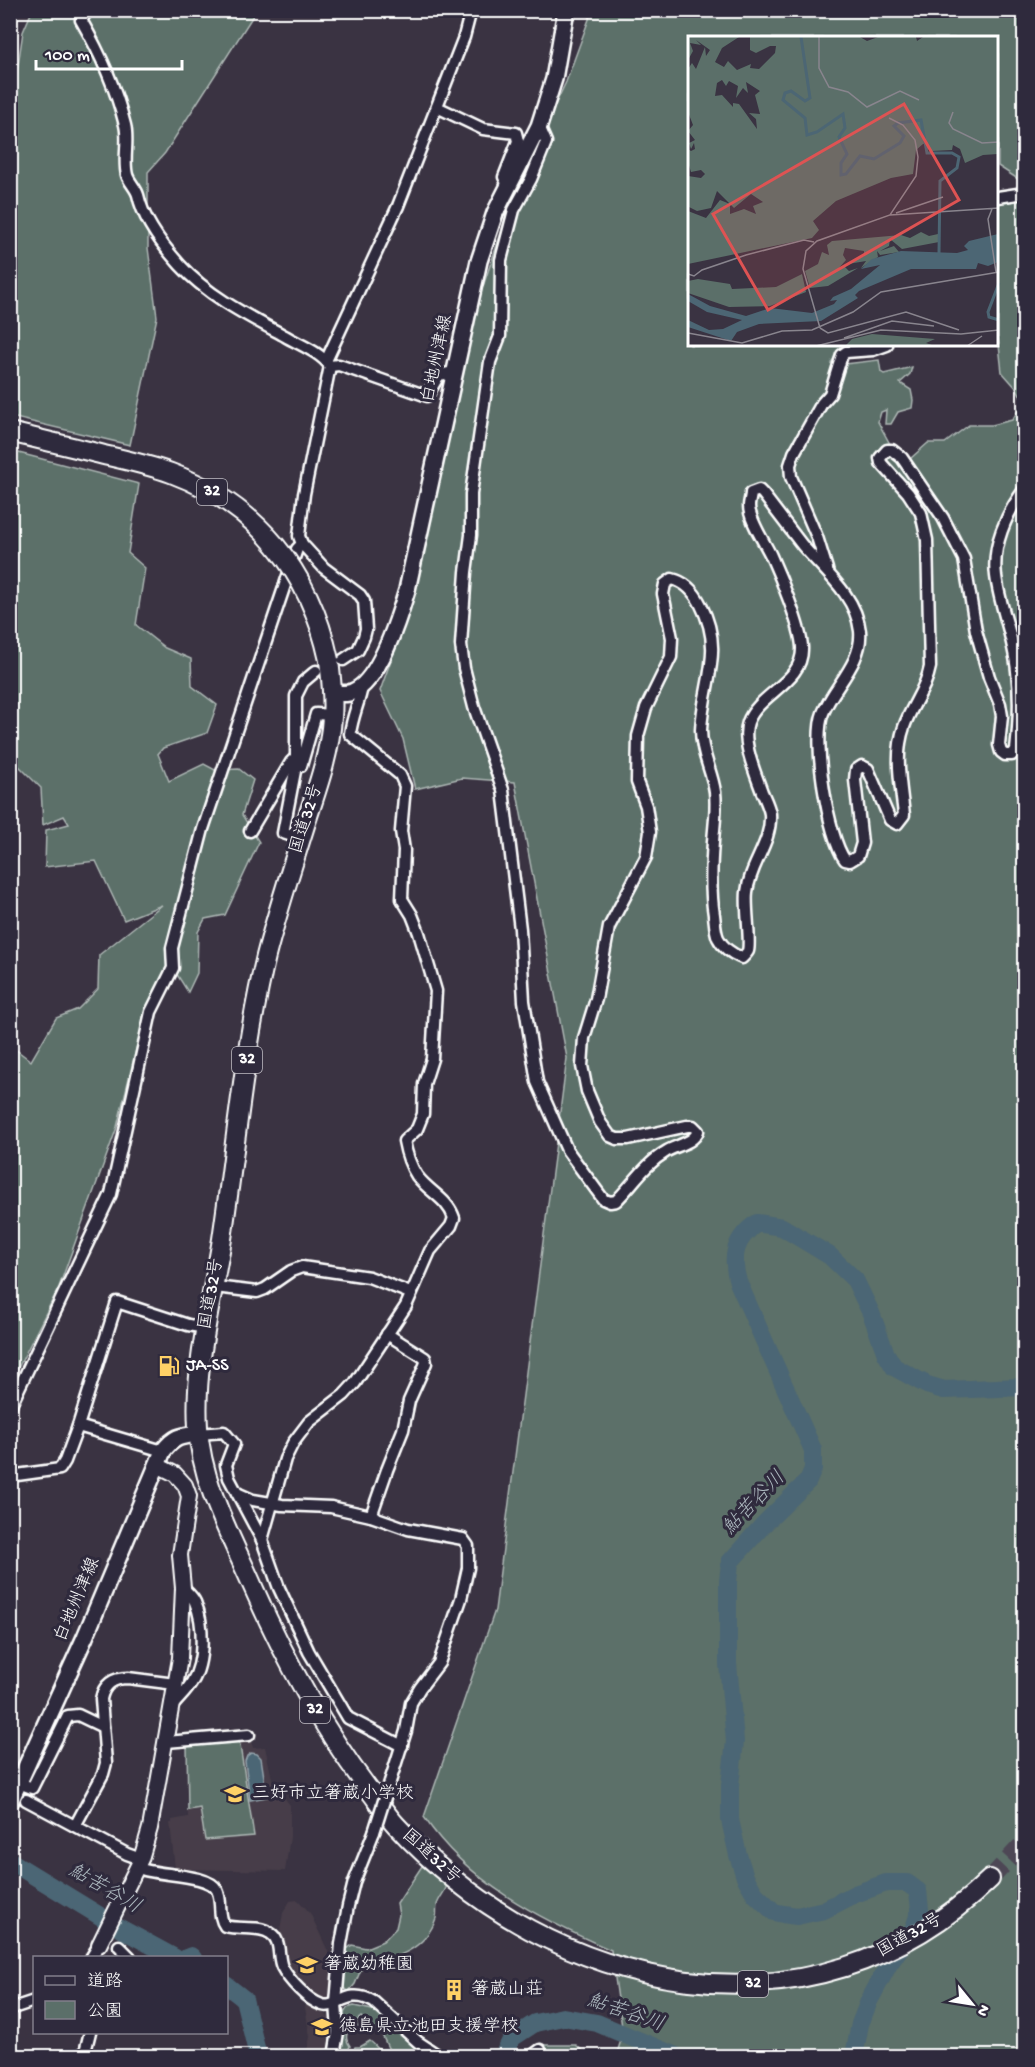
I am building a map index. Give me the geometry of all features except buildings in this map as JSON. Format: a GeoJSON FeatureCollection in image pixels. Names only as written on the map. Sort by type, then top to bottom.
{"type":"FeatureCollection","features":[{"type":"Feature","properties":{"kind":"highway","name":"国道32号"},"geometry":{"type":"LineString","coordinates":[[10,432],[170,472],[211,491],[228,502],[265,532],[291,564],[318,618],[330,664],[333,714],[325,759],[285,887],[266,957],[251,1027],[214,1287],[200,1363],[197,1402],[198,1434],[207,1477],[224,1520],[277,1641],[319,1717],[350,1764],[395,1824],[446,1873],[495,1908],[535,1932],[591,1958],[642,1974],[689,1982],[741,1985],[793,1980],[863,1961],[892,1948],[926,1930],[984,1884]]}},
{"type":"Feature","properties":{"kind":"main road","name":"白地州津線"},"geometry":{"type":"LineString","coordinates":[[362,687],[386,650],[401,610],[480,261],[495,213],[539,126],[554,80],[567,10]]}},
{"type":"Feature","properties":{"kind":"main road"},"geometry":{"type":"LineString","coordinates":[[333,693],[351,693],[362,687]]}},
{"type":"Feature","properties":{"kind":"main road"},"geometry":{"type":"LineString","coordinates":[[160,1458],[172,1440],[180,1436],[198,1434]]}},
{"type":"Feature","properties":{"kind":"main road","name":"白地州津線"},"geometry":{"type":"LineString","coordinates":[[16,1800],[19,1783],[85,1637],[160,1458]]}},
{"type":"Feature","properties":{"kind":"street"},"geometry":{"type":"LineString","coordinates":[[88,10],[81,20],[98,49],[124,123],[127,136],[127,174],[153,227],[180,265],[238,311],[328,364],[339,365],[427,396],[439,375],[455,372]]}},
{"type":"Feature","properties":{"kind":"street"},"geometry":{"type":"LineString","coordinates":[[301,839],[283,833],[296,761],[296,696],[303,682],[330,664],[358,650],[366,629],[364,601],[360,595],[324,568],[302,544],[299,536],[304,494],[328,364],[398,206],[464,37],[471,10]]}},
{"type":"Feature","properties":{"kind":"street"},"geometry":{"type":"LineString","coordinates":[[437,107],[483,129],[516,133],[518,141],[504,177],[508,185]]}},
{"type":"Feature","properties":{"kind":"street"},"geometry":{"type":"LineString","coordinates":[[539,126],[546,142],[531,180],[514,210],[501,260],[500,336],[490,362],[471,494],[471,535],[461,645],[474,707],[503,790],[520,929],[524,1001],[537,1082],[567,1150],[603,1200],[616,1201],[653,1160],[693,1138],[698,1131],[693,1126],[687,1126],[628,1139],[617,1139],[610,1136],[600,1122],[587,1090],[582,1066],[584,1038],[596,999],[609,927],[646,856],[650,832],[646,806],[637,782],[638,736],[646,708],[671,657],[672,638],[663,594],[665,584],[672,579],[680,581],[698,598],[709,621],[713,639],[701,732],[702,747],[715,799],[711,867],[712,902],[718,938],[725,947],[742,958],[747,952],[748,945],[746,903],[748,885],[766,844],[770,820],[770,812],[748,748],[747,723],[754,711],[792,675],[801,660],[802,645],[772,558],[751,516],[749,508],[752,493],[759,490],[763,494],[803,545],[842,588],[860,629],[860,648],[823,714],[818,734],[820,764],[834,832],[840,853],[845,860],[850,861],[858,856],[862,843],[855,780],[856,770],[862,766],[868,769],[890,820],[897,824],[904,815],[898,760],[904,727],[928,680],[930,668],[927,540],[921,513],[908,493],[880,463],[880,458],[887,450],[892,450],[903,458],[943,518],[964,560],[976,631],[989,677],[1000,704],[1002,716],[999,745],[1001,752],[1005,755],[1012,755],[1016,750],[1017,671],[995,574],[997,550],[1003,526],[1024,490]]}},
{"type":"Feature","properties":{"kind":"street"},"geometry":{"type":"LineString","coordinates":[[999,197],[1024,193]]}},
{"type":"Feature","properties":{"kind":"street"},"geometry":{"type":"LineString","coordinates":[[828,573],[817,537],[791,477],[790,465],[794,453],[822,403],[830,394],[842,355],[846,352],[873,350],[884,346]]}},
{"type":"Feature","properties":{"kind":"street"},"geometry":{"type":"LineString","coordinates":[[10,1407],[111,1194],[151,1012],[173,968],[172,948],[203,829],[297,549],[302,544]]}},
{"type":"Feature","properties":{"kind":"street"},"geometry":{"type":"LineString","coordinates":[[262,1540],[285,1459],[293,1443],[309,1422],[344,1395],[355,1383],[406,1306],[430,1251],[451,1226],[454,1218],[451,1208],[418,1177],[405,1149],[404,1141],[417,1129],[423,1114],[424,1084],[432,1059],[436,991],[419,933],[402,899],[404,850],[401,831],[405,786],[400,775],[350,734],[362,687]]}},
{"type":"Feature","properties":{"kind":"street"},"geometry":{"type":"LineString","coordinates":[[296,761],[301,766],[316,714],[333,714]]}},
{"type":"Feature","properties":{"kind":"street"},"geometry":{"type":"LineString","coordinates":[[250,831],[291,762],[296,761]]}},
{"type":"Feature","properties":{"kind":"street"},"geometry":{"type":"LineString","coordinates":[[214,1287],[256,1292],[302,1267],[369,1277],[410,1293]]}},
{"type":"Feature","properties":{"kind":"street"},"geometry":{"type":"LineString","coordinates":[[10,1476],[60,1469],[65,1461],[117,1302],[188,1325],[206,1328]]}},
{"type":"Feature","properties":{"kind":"street"},"geometry":{"type":"LineString","coordinates":[[371,1516],[403,1430],[409,1401],[426,1363],[425,1358],[387,1334]]}},
{"type":"Feature","properties":{"kind":"street"},"geometry":{"type":"LineString","coordinates":[[78,1426],[160,1458],[185,1485],[189,1496],[180,1555],[183,1588],[180,1658],[150,1828],[138,1867],[92,1956]]}},
{"type":"Feature","properties":{"kind":"street"},"geometry":{"type":"LineString","coordinates":[[198,1434],[224,1431],[231,1438],[234,1444],[226,1465],[229,1478],[262,1540],[279,1588],[309,1652],[348,1718],[402,1746]]}},
{"type":"Feature","properties":{"kind":"street"},"geometry":{"type":"LineString","coordinates":[[237,1494],[253,1500],[302,1507],[331,1507],[371,1516],[408,1528],[463,1539],[468,1546],[468,1568],[461,1599],[439,1663],[411,1703],[402,1746],[374,1832],[354,1882],[341,1944],[336,2003],[338,2032],[334,2056]]}},
{"type":"Feature","properties":{"kind":"street"},"geometry":{"type":"LineString","coordinates":[[171,1708],[193,1682],[201,1652],[201,1632],[195,1601],[183,1588]]}},
{"type":"Feature","properties":{"kind":"street"},"geometry":{"type":"LineString","coordinates":[[75,1826],[103,1774],[106,1762],[102,1691],[108,1683],[114,1680],[128,1678],[175,1684]]}},
{"type":"Feature","properties":{"kind":"street"},"geometry":{"type":"LineString","coordinates":[[19,1783],[32,1788],[68,1716],[78,1715],[103,1726]]}},
{"type":"Feature","properties":{"kind":"street"},"geometry":{"type":"LineString","coordinates":[[166,1742],[249,1735]]}},
{"type":"Feature","properties":{"kind":"street"},"geometry":{"type":"LineString","coordinates":[[16,1800],[75,1826],[127,1854],[138,1867],[147,1872],[201,1879],[213,1884],[218,1892],[220,1918],[225,1926],[262,1930],[272,1934],[278,1942],[283,1967],[308,1996],[323,2006],[336,2003],[344,1998],[366,1997],[418,2042],[439,2056]]}},
{"type":"Feature","properties":{"kind":"street"},"geometry":{"type":"LineString","coordinates":[[118,1946],[130,1956]]}},
{"type":"Feature","properties":{"kind":"street"},"geometry":{"type":"LineString","coordinates":[[10,2009],[33,2001]]}},
{"type":"Feature","properties":{"kind":"street"},"geometry":{"type":"LineString","coordinates":[[84,2056],[90,2034]]}},
{"type":"Feature","properties":{"kind":"shaded area","name":"三好市立箸蔵小学校"},"geometry":{"type":"Polygon","coordinates":[[[250,1738],[253,1748],[265,1747],[273,1783],[290,1805],[290,1837],[285,1871],[175,1869],[170,1823],[172,1820],[188,1817],[187,1744],[250,1738]]]}},
{"type":"Feature","properties":{"kind":"shaded area"},"geometry":{"type":"Polygon","coordinates":[[[298,1900],[310,1913],[333,1962],[330,1996],[323,2002],[307,1991],[292,1973],[287,1962],[280,1930],[283,1913],[290,1901],[298,1900]]]}},
{"type":"Feature","properties":{"kind":"shaded area","name":"徳島県立池田支援学校"},"geometry":{"type":"Polygon","coordinates":[[[308,2001],[333,2020],[336,2034],[330,2056],[306,2056],[310,2037],[305,2007],[308,2001]]]}},
{"type":"Feature","properties":{"kind":"green space"},"geometry":{"type":"Polygon","coordinates":[[[32,11],[256,11],[165,153],[148,172],[148,248],[157,317],[130,445],[11,417],[11,112],[23,32],[32,11]]]}},
{"type":"Feature","properties":{"kind":"green space"},"geometry":{"type":"Polygon","coordinates":[[[592,11],[1024,11],[1024,166],[1019,168],[1024,172],[1024,183],[999,167],[999,36],[688,36],[688,346],[841,346],[831,363],[845,364],[879,360],[881,372],[884,374],[912,367],[910,374],[900,383],[911,390],[912,408],[898,412],[891,424],[885,424],[886,410],[881,412],[878,422],[902,466],[928,443],[945,443],[969,425],[992,425],[1012,420],[1024,402],[1024,2056],[616,2056],[623,2034],[611,1950],[532,1912],[507,1897],[462,1861],[424,1817],[495,1610],[567,1058],[515,782],[462,778],[415,789],[403,739],[380,691],[407,615],[477,304],[518,183],[566,82],[592,11]]]}},
{"type":"Feature","properties":{"kind":"green space"},"geometry":{"type":"Polygon","coordinates":[[[1024,197],[1024,402],[1017,389],[1002,372],[999,345],[999,202],[1024,197]]]}},
{"type":"Feature","properties":{"kind":"green space"},"geometry":{"type":"Polygon","coordinates":[[[11,451],[139,484],[128,553],[145,568],[136,625],[165,648],[191,659],[192,686],[217,705],[207,733],[163,748],[158,754],[169,781],[204,764],[215,770],[239,769],[253,780],[242,815],[259,842],[225,915],[205,919],[198,932],[197,973],[188,992],[173,968],[139,1037],[117,1127],[59,1287],[11,1382],[11,1046],[31,1061],[56,1018],[78,1009],[98,989],[99,955],[162,905],[124,920],[96,861],[45,867],[46,830],[69,824],[64,816],[43,825],[41,788],[11,758],[11,451]]]}},
{"type":"Feature","properties":{"kind":"green space"},"geometry":{"type":"Polygon","coordinates":[[[239,1739],[254,1836],[205,1840],[200,1808],[188,1810],[187,1744],[239,1739]]]}},
{"type":"Feature","properties":{"kind":"green space"},"geometry":{"type":"Polygon","coordinates":[[[422,1866],[447,1884],[438,1902],[436,1918],[431,1930],[424,1939],[406,1952],[362,1967],[355,1984],[349,1991],[342,1988],[346,1950],[352,1945],[366,1948],[383,1941],[396,1928],[399,1915],[397,1904],[422,1866]]]}},
{"type":"Feature","properties":{"kind":"green space"},"geometry":{"type":"Polygon","coordinates":[[[354,2006],[372,2010],[383,2016],[419,2050],[420,2056],[352,2056],[355,2047],[360,2047],[370,2041],[386,2054],[389,2050],[382,2035],[361,2017],[356,2021],[358,2027],[348,2030],[347,2039],[350,2046],[346,2056],[339,2056],[344,2034],[344,2013],[347,2008],[354,2006]]]}},
{"type":"Feature","properties":{"kind":"green space"},"geometry":{"type":"Polygon","coordinates":[[[541,2045],[576,2045],[588,2056],[534,2056],[541,2045]]]}},
{"type":"Feature","properties":{"kind":"water"},"geometry":{"type":"Polygon","coordinates":[[[251,1753],[261,1758],[267,1797],[250,1800],[245,1761],[251,1753]]]}},
{"type":"Feature","properties":{"kind":"waterway","name":"鮎苦谷川"},"geometry":{"type":"LineString","coordinates":[[854,2056],[860,2024],[869,2001],[889,1964],[914,1928],[920,1910],[918,1891],[907,1883],[886,1883],[855,1894],[824,1910],[797,1916],[774,1912],[755,1894],[745,1877],[730,1820],[730,1785],[735,1741],[728,1664],[730,1562],[765,1523],[808,1481],[813,1469],[813,1450],[738,1282],[735,1257],[739,1242],[743,1235],[757,1223],[782,1227],[830,1256],[855,1280],[871,1313],[886,1354],[894,1367],[927,1385],[944,1390],[1024,1387]]}},
{"type":"Feature","properties":{"kind":"waterway","name":"鮎苦谷川"},"geometry":{"type":"LineString","coordinates":[[10,1861],[118,1927],[171,1956]]}},
{"type":"Feature","properties":{"kind":"waterway","name":"鮎苦谷川"},"geometry":{"type":"LineString","coordinates":[[228,1987],[244,1999],[258,2056]]}},
{"type":"Feature","properties":{"kind":"waterway","name":"鮎苦谷川"},"geometry":{"type":"LineString","coordinates":[[503,2056],[512,2038],[535,2023],[563,2017],[597,2023],[676,2056]]}},
{"type":"Feature","properties":{"kind":"tunnel"},"geometry":{"type":"LineString","coordinates":[[990,1879],[1024,1843]]}},
{"type":"Feature","properties":{"kind":"place","name":"JA-SS"},"geometry":{"type":"Point","coordinates":[169,1366]}},
{"type":"Feature","properties":{"kind":"place","name":"三好市立箸蔵小学校"},"geometry":{"type":"Point","coordinates":[235,1794]}},
{"type":"Feature","properties":{"kind":"place","name":"箸蔵幼稚園"},"geometry":{"type":"Point","coordinates":[307,1965]}},
{"type":"Feature","properties":{"kind":"place","name":"箸蔵山荘"},"geometry":{"type":"Point","coordinates":[454,1990]}},
{"type":"Feature","properties":{"kind":"place","name":"徳島県立池田支援学校"},"geometry":{"type":"Point","coordinates":[322,2027]}}]}
